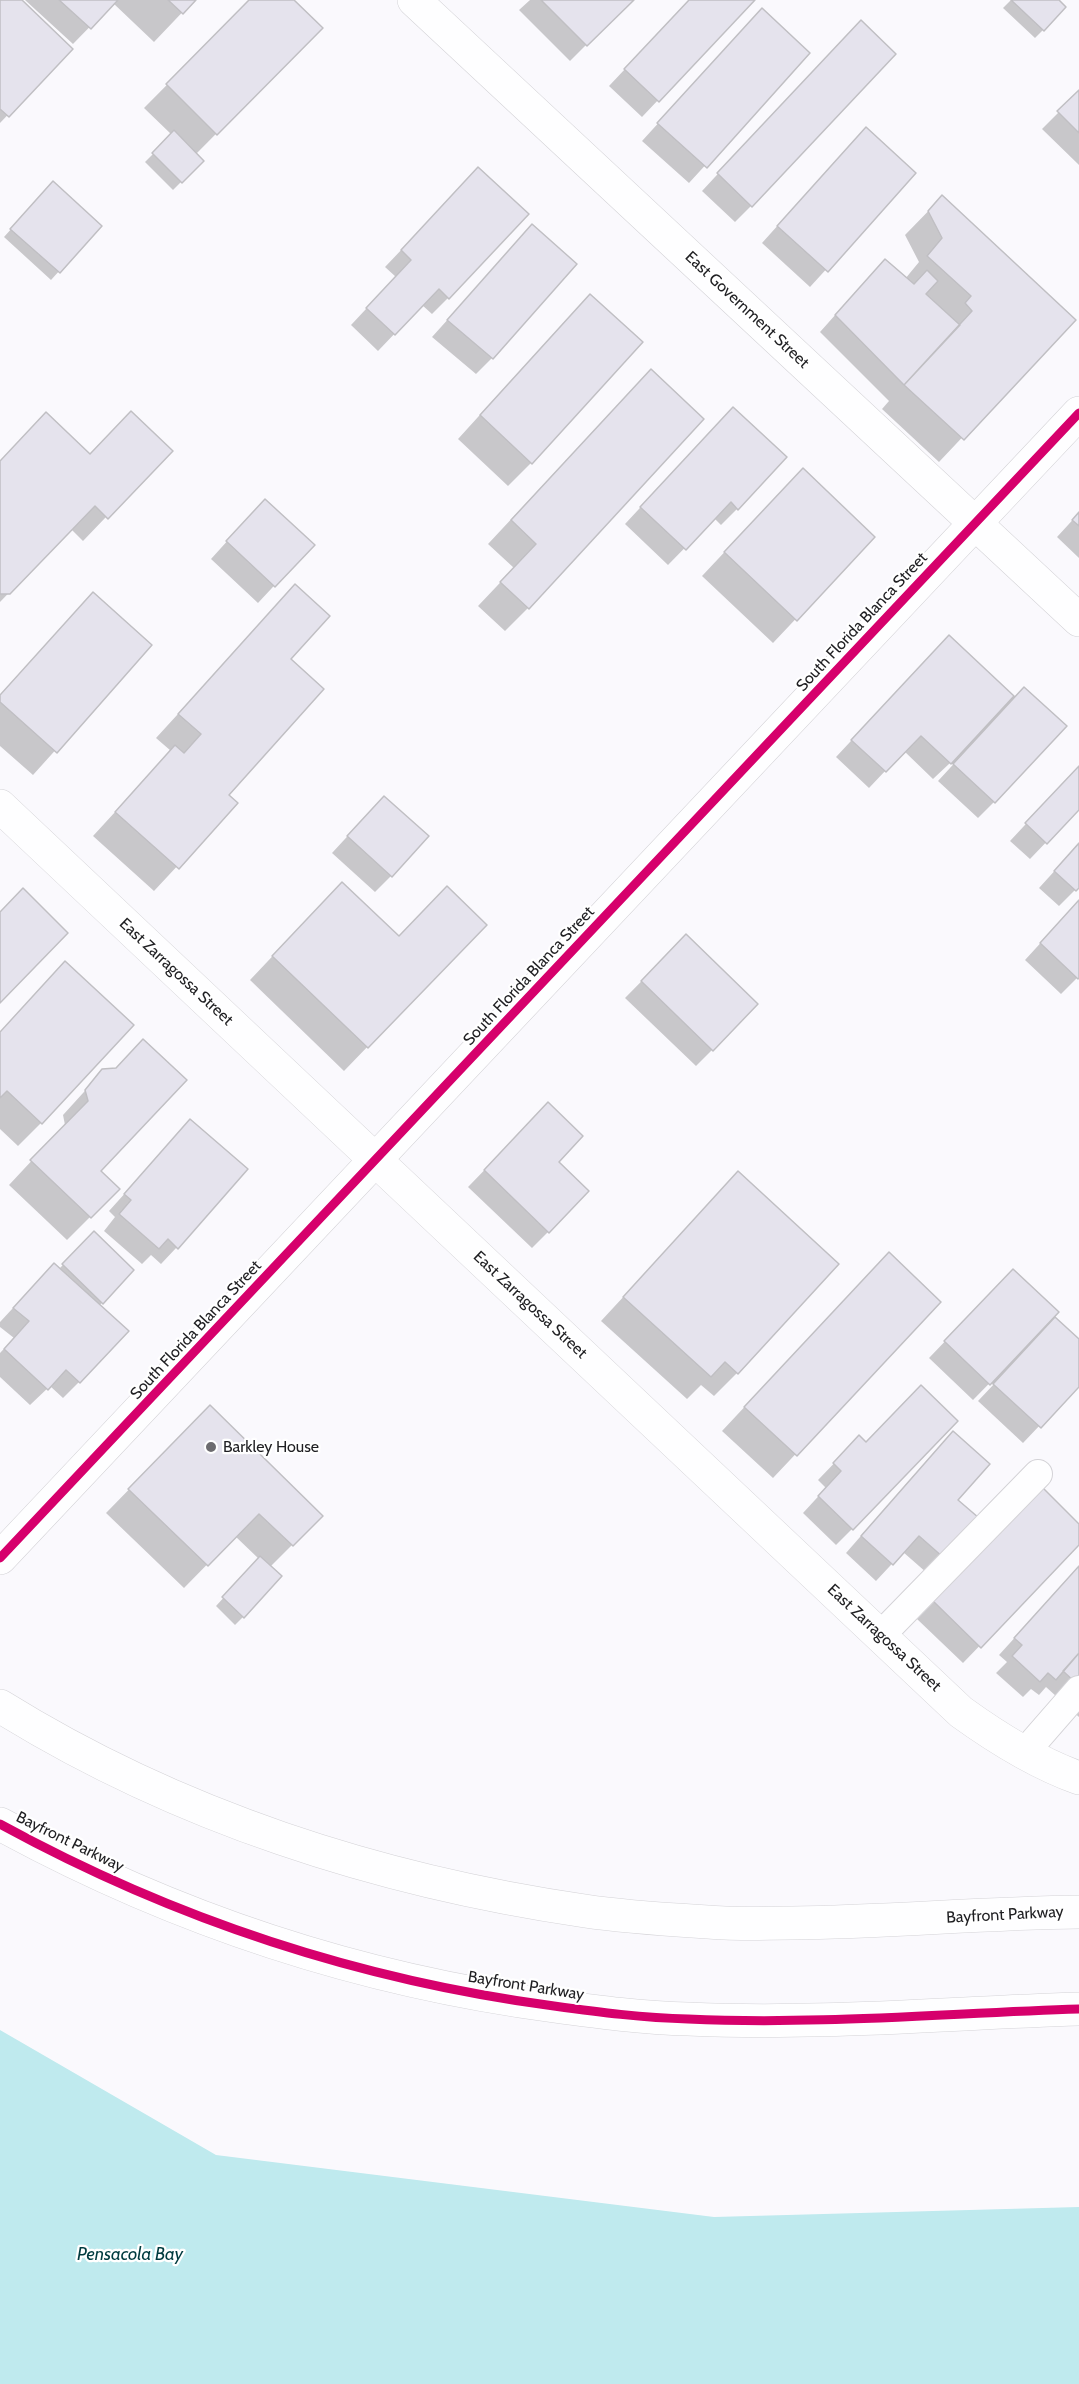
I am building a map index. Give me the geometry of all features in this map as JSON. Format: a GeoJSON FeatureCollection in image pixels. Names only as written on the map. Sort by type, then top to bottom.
{"type":"FeatureCollection","features":[{"type":"Feature","properties":{"kind":"street","name":"East Government Street"},"geometry":{"type":"LineString","coordinates":[[414,0],[1079,620]]}},
{"type":"Feature","properties":{"kind":"street","name":"South Florida Blanca Street"},"geometry":{"type":"LineString","coordinates":[[0,1558],[1079,413]]}},
{"type":"Feature","properties":{"kind":"street","name":"East Zarragossa Street"},"geometry":{"type":"LineString","coordinates":[[0,806],[962,1712],[990,1733],[1057,1770],[1079,1778]]}},
{"type":"Feature","properties":{"kind":"street","name":"Bayfront Parkway"},"geometry":{"type":"LineString","coordinates":[[0,1706],[51,1737],[159,1791],[291,1843],[427,1882],[586,1911],[727,1923],[868,1922],[1079,1912]]}},
{"type":"Feature","properties":{"kind":"street","name":"Bayfront Parkway"},"geometry":{"type":"LineString","coordinates":[[0,1824],[79,1865],[161,1902],[247,1934],[333,1961],[421,1984],[510,2000],[597,2012],[687,2019],[779,2020],[1079,2009]]}},
{"type":"Feature","properties":{"kind":"lane"},"geometry":{"type":"LineString","coordinates":[[881,1635],[1038,1474]]}},
{"type":"Feature","properties":{"kind":"lane"},"geometry":{"type":"LineString","coordinates":[[1025,1752],[1079,1690]]}},
{"type":"Feature","properties":{"kind":"water","name":"Pensacola Bay"},"geometry":{"type":"Polygon","coordinates":[[[0,2030],[216,2155],[714,2217],[1079,2207],[1079,2384],[0,2384],[0,2030]]]}},
{"type":"Feature","properties":{"kind":"building"},"geometry":{"type":"Polygon","coordinates":[[[0,0],[22,0],[73,49],[9,117],[0,109],[0,0]]]}},
{"type":"Feature","properties":{"kind":"building"},"geometry":{"type":"Polygon","coordinates":[[[59,0],[118,0],[91,29],[59,0]]]}},
{"type":"Feature","properties":{"kind":"building"},"geometry":{"type":"Polygon","coordinates":[[[168,0],[196,0],[183,14],[168,0]]]}},
{"type":"Feature","properties":{"kind":"building"},"geometry":{"type":"Polygon","coordinates":[[[249,0],[294,0],[323,28],[217,135],[166,84],[249,0]]]}},
{"type":"Feature","properties":{"kind":"building"},"geometry":{"type":"Polygon","coordinates":[[[541,0],[634,0],[587,46],[541,0]]]}},
{"type":"Feature","properties":{"kind":"building"},"geometry":{"type":"Polygon","coordinates":[[[689,0],[755,0],[659,102],[624,69],[689,0]]]}},
{"type":"Feature","properties":{"kind":"building"},"geometry":{"type":"Polygon","coordinates":[[[1011,0],[1059,0],[1066,7],[1044,31],[1011,0]]]}},
{"type":"Feature","properties":{"kind":"building"},"geometry":{"type":"Polygon","coordinates":[[[762,8],[810,53],[707,168],[657,123],[762,8]]]}},
{"type":"Feature","properties":{"kind":"building"},"geometry":{"type":"Polygon","coordinates":[[[861,20],[896,54],[752,207],[717,173],[861,20]]]}},
{"type":"Feature","properties":{"kind":"building"},"geometry":{"type":"Polygon","coordinates":[[[1079,90],[1079,133],[1057,111],[1079,90]]]}},
{"type":"Feature","properties":{"kind":"building"},"geometry":{"type":"Polygon","coordinates":[[[866,127],[916,173],[828,272],[777,226],[866,127]]]}},
{"type":"Feature","properties":{"kind":"building"},"geometry":{"type":"Polygon","coordinates":[[[174,130],[204,161],[182,183],[152,153],[174,130]]]}},
{"type":"Feature","properties":{"kind":"building"},"geometry":{"type":"Polygon","coordinates":[[[478,167],[529,214],[449,299],[439,289],[395,335],[366,308],[411,260],[401,250],[478,167]]]}},
{"type":"Feature","properties":{"kind":"building"},"geometry":{"type":"Polygon","coordinates":[[[53,181],[102,226],[60,273],[10,229],[53,181]]]}},
{"type":"Feature","properties":{"kind":"building"},"geometry":{"type":"Polygon","coordinates":[[[942,195],[1076,320],[964,440],[904,385],[972,311],[965,303],[971,296],[927,256],[942,238],[928,211],[942,195]]]}},
{"type":"Feature","properties":{"kind":"building"},"geometry":{"type":"Polygon","coordinates":[[[532,224],[577,264],[493,359],[447,320],[532,224]]]}},
{"type":"Feature","properties":{"kind":"building"},"geometry":{"type":"Polygon","coordinates":[[[885,259],[914,284],[927,270],[938,281],[926,294],[960,325],[904,385],[835,315],[885,259]]]}},
{"type":"Feature","properties":{"kind":"building"},"geometry":{"type":"Polygon","coordinates":[[[590,294],[643,342],[532,464],[480,415],[590,294]]]}},
{"type":"Feature","properties":{"kind":"building"},"geometry":{"type":"Polygon","coordinates":[[[651,369],[704,419],[529,609],[500,582],[536,544],[511,520],[651,369]]]}},
{"type":"Feature","properties":{"kind":"building"},"geometry":{"type":"Polygon","coordinates":[[[733,407],[787,457],[738,510],[731,502],[686,550],[640,507],[733,407]]]}},
{"type":"Feature","properties":{"kind":"building"},"geometry":{"type":"Polygon","coordinates":[[[131,411],[173,451],[108,519],[95,506],[10,594],[0,594],[0,461],[46,412],[90,454],[131,411]]]}},
{"type":"Feature","properties":{"kind":"building"},"geometry":{"type":"Polygon","coordinates":[[[803,468],[875,537],[797,621],[724,552],[803,468]]]}},
{"type":"Feature","properties":{"kind":"building"},"geometry":{"type":"Polygon","coordinates":[[[265,499],[315,545],[275,587],[226,541],[265,499]]]}},
{"type":"Feature","properties":{"kind":"building"},"geometry":{"type":"Polygon","coordinates":[[[1079,512],[1079,526],[1072,520],[1079,512]]]}},
{"type":"Feature","properties":{"kind":"building"},"geometry":{"type":"Polygon","coordinates":[[[295,584],[330,616],[291,659],[324,689],[229,795],[238,803],[179,869],[115,812],[175,745],[184,753],[201,734],[178,714],[295,584]]]}},
{"type":"Feature","properties":{"kind":"building"},"geometry":{"type":"Polygon","coordinates":[[[93,592],[152,645],[57,753],[0,702],[0,695],[93,592]]]}},
{"type":"Feature","properties":{"kind":"building"},"geometry":{"type":"Polygon","coordinates":[[[949,635],[1014,696],[951,764],[921,736],[886,772],[851,740],[949,635]]]}},
{"type":"Feature","properties":{"kind":"building"},"geometry":{"type":"Polygon","coordinates":[[[1024,687],[1067,726],[995,803],[953,764],[1024,687]]]}},
{"type":"Feature","properties":{"kind":"building"},"geometry":{"type":"Polygon","coordinates":[[[1079,766],[1079,810],[1047,844],[1025,823],[1079,766]]]}},
{"type":"Feature","properties":{"kind":"building"},"geometry":{"type":"Polygon","coordinates":[[[384,796],[429,836],[392,877],[347,836],[384,796]]]}},
{"type":"Feature","properties":{"kind":"building"},"geometry":{"type":"Polygon","coordinates":[[[1079,843],[1079,888],[1076,891],[1054,871],[1079,843]]]}},
{"type":"Feature","properties":{"kind":"building"},"geometry":{"type":"Polygon","coordinates":[[[342,882],[399,936],[447,886],[487,925],[368,1048],[272,956],[342,882]]]}},
{"type":"Feature","properties":{"kind":"building"},"geometry":{"type":"Polygon","coordinates":[[[23,888],[68,933],[0,1003],[0,912],[23,888]]]}},
{"type":"Feature","properties":{"kind":"building"},"geometry":{"type":"Polygon","coordinates":[[[1079,900],[1079,978],[1078,979],[1040,943],[1079,900]]]}},
{"type":"Feature","properties":{"kind":"building"},"geometry":{"type":"Polygon","coordinates":[[[686,934],[758,1004],[713,1051],[641,981],[686,934]]]}},
{"type":"Feature","properties":{"kind":"building"},"geometry":{"type":"Polygon","coordinates":[[[65,961],[134,1025],[42,1124],[7,1091],[0,1098],[0,1032],[65,961]]]}},
{"type":"Feature","properties":{"kind":"building"},"geometry":{"type":"Polygon","coordinates":[[[143,1039],[187,1080],[101,1171],[120,1189],[91,1218],[30,1160],[88,1101],[85,1090],[102,1069],[116,1068],[143,1039]]]}},
{"type":"Feature","properties":{"kind":"building"},"geometry":{"type":"Polygon","coordinates":[[[548,1102],[583,1136],[559,1162],[589,1191],[549,1233],[484,1170],[548,1102]]]}},
{"type":"Feature","properties":{"kind":"building"},"geometry":{"type":"Polygon","coordinates":[[[190,1119],[248,1169],[178,1249],[168,1239],[159,1249],[119,1214],[131,1200],[124,1194],[190,1119]]]}},
{"type":"Feature","properties":{"kind":"building"},"geometry":{"type":"Polygon","coordinates":[[[738,1171],[839,1264],[738,1374],[725,1362],[711,1377],[623,1297],[738,1171]]]}},
{"type":"Feature","properties":{"kind":"building"},"geometry":{"type":"Polygon","coordinates":[[[94,1231],[134,1270],[103,1304],[62,1264],[94,1231]]]}},
{"type":"Feature","properties":{"kind":"building"},"geometry":{"type":"Polygon","coordinates":[[[889,1252],[941,1302],[797,1456],[744,1407],[889,1252]]]}},
{"type":"Feature","properties":{"kind":"building"},"geometry":{"type":"Polygon","coordinates":[[[54,1263],[129,1331],[80,1383],[66,1370],[48,1390],[4,1349],[29,1321],[13,1308],[54,1263]]]}},
{"type":"Feature","properties":{"kind":"building"},"geometry":{"type":"Polygon","coordinates":[[[1013,1269],[1059,1312],[990,1385],[944,1341],[1013,1269]]]}},
{"type":"Feature","properties":{"kind":"building"},"geometry":{"type":"Polygon","coordinates":[[[1055,1317],[1079,1339],[1079,1387],[1041,1428],[993,1384],[1055,1317]]]}},
{"type":"Feature","properties":{"kind":"building"},"geometry":{"type":"Polygon","coordinates":[[[921,1385],[958,1421],[853,1530],[818,1496],[841,1471],[833,1463],[859,1435],[866,1442],[921,1385]]]}},
{"type":"Feature","properties":{"kind":"building","name":"Barkley House"},"geometry":{"type":"Polygon","coordinates":[[[210,1405],[323,1516],[293,1546],[259,1514],[208,1566],[128,1489],[210,1405]]]}},
{"type":"Feature","properties":{"kind":"building"},"geometry":{"type":"Polygon","coordinates":[[[953,1431],[990,1464],[958,1500],[979,1518],[944,1558],[919,1536],[893,1565],[861,1536],[953,1431]]]}},
{"type":"Feature","properties":{"kind":"building"},"geometry":{"type":"Polygon","coordinates":[[[1042,1487],[1079,1524],[1079,1545],[981,1648],[933,1601],[1042,1487]]]}},
{"type":"Feature","properties":{"kind":"building"},"geometry":{"type":"Polygon","coordinates":[[[260,1556],[282,1576],[244,1618],[222,1597],[260,1556]]]}},
{"type":"Feature","properties":{"kind":"building"},"geometry":{"type":"Polygon","coordinates":[[[1079,1566],[1079,1653],[1056,1680],[1048,1673],[1040,1682],[1012,1656],[1022,1645],[1014,1638],[1079,1566]]]}},
{"type":"Feature","properties":{"kind":"building"},"geometry":{"type":"Polygon","coordinates":[[[1079,1653],[1079,1686],[1063,1671],[1079,1653]]]}},
{"type":"Feature","properties":{"kind":"cycle path"},"geometry":{"type":"LineString","coordinates":[[0,1558],[1079,413]]}},
{"type":"Feature","properties":{"kind":"cycle path"},"geometry":{"type":"LineString","coordinates":[[0,1824],[65,1858],[199,1916],[338,1962],[481,1995],[621,2014],[737,2020],[835,2020],[1079,2009]]}},
{"type":"Feature","properties":{"kind":"place","name":"Barkley House"},"geometry":{"type":"Point","coordinates":[211,1447]}}]}
